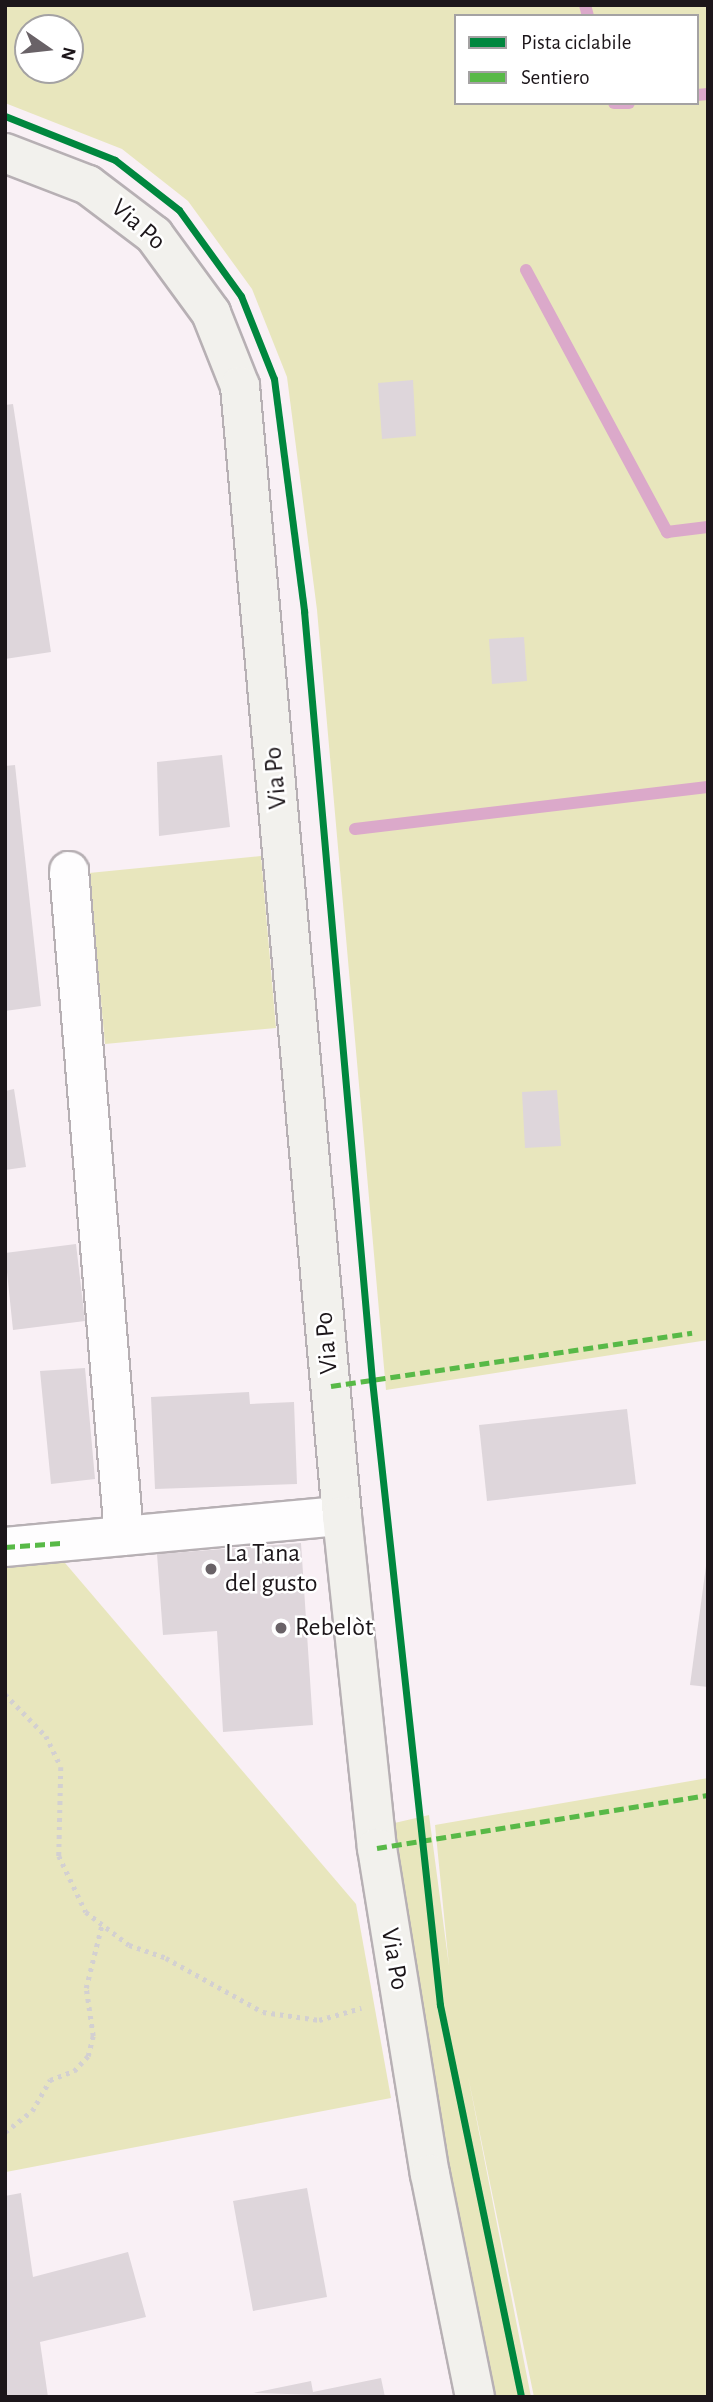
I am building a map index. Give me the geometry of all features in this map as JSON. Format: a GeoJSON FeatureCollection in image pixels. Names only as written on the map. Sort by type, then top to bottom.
{"type":"FeatureCollection","features":[{"type":"Feature","properties":{"kind":"street","name":"Via Po"},"geometry":{"type":"LineString","coordinates":[[5,153],[88,185],[154,235],[211,313],[240,386],[342,1516],[377,1848],[430,2174],[475,2397]]}},
{"type":"Feature","properties":{"kind":"street"},"geometry":{"type":"LineString","coordinates":[[69,871],[124,1536]]}},
{"type":"Feature","properties":{"kind":"street"},"geometry":{"type":"LineString","coordinates":[[5,1547],[342,1516]]}},
{"type":"Feature","properties":{"kind":"path"},"geometry":{"type":"LineString","coordinates":[[5,1694],[46,1736],[61,1767],[59,1856],[86,1912],[129,1945],[166,1958],[264,2012],[319,2020],[374,2004]]}},
{"type":"Feature","properties":{"kind":"path"},"geometry":{"type":"LineString","coordinates":[[5,2132],[32,2111],[50,2080],[74,2071],[88,2056],[93,2036],[86,1988],[102,1924]]}},
{"type":"Feature","properties":{"kind":"shaded area"},"geometry":{"type":"Polygon","coordinates":[[[5,5],[708,5],[708,1340],[386,1390],[317,610],[287,377],[252,289],[188,201],[122,149],[5,103],[5,5]]]}},
{"type":"Feature","properties":{"kind":"shaded area"},"geometry":{"type":"Polygon","coordinates":[[[261,856],[276,1028],[105,1044],[89,873],[261,856]]]}},
{"type":"Feature","properties":{"kind":"shaded area"},"geometry":{"type":"Polygon","coordinates":[[[54,1550],[356,1904],[391,2098],[6,2172],[5,1553],[54,1550]]]}},
{"type":"Feature","properties":{"kind":"shaded area"},"geometry":{"type":"Polygon","coordinates":[[[708,1778],[708,2397],[534,2397],[468,2076],[531,2397],[474,2397],[373,1828],[429,1815],[449,1966],[435,1825],[708,1778]]]}},
{"type":"Feature","properties":{"kind":"building"},"geometry":{"type":"Polygon","coordinates":[[[413,380],[416,436],[382,439],[378,383],[413,380]]]}},
{"type":"Feature","properties":{"kind":"building"},"geometry":{"type":"Polygon","coordinates":[[[13,404],[51,652],[5,659],[5,405],[13,404]]]}},
{"type":"Feature","properties":{"kind":"building"},"geometry":{"type":"Polygon","coordinates":[[[524,637],[527,681],[492,684],[489,639],[524,637]]]}},
{"type":"Feature","properties":{"kind":"building"},"geometry":{"type":"Polygon","coordinates":[[[222,755],[230,827],[159,836],[157,762],[222,755]]]}},
{"type":"Feature","properties":{"kind":"building"},"geometry":{"type":"Polygon","coordinates":[[[15,765],[41,1006],[5,1011],[5,766],[15,765]]]}},
{"type":"Feature","properties":{"kind":"building"},"geometry":{"type":"Polygon","coordinates":[[[14,1089],[26,1167],[5,1170],[5,1091],[14,1089]]]}},
{"type":"Feature","properties":{"kind":"building"},"geometry":{"type":"Polygon","coordinates":[[[557,1090],[561,1146],[525,1148],[522,1092],[557,1090]]]}},
{"type":"Feature","properties":{"kind":"building"},"geometry":{"type":"Polygon","coordinates":[[[76,1244],[85,1321],[13,1330],[5,1253],[76,1244]]]}},
{"type":"Feature","properties":{"kind":"building"},"geometry":{"type":"Polygon","coordinates":[[[85,1368],[95,1479],[51,1484],[40,1371],[85,1368]]]}},
{"type":"Feature","properties":{"kind":"building"},"geometry":{"type":"Polygon","coordinates":[[[249,1392],[250,1404],[294,1402],[297,1484],[155,1489],[151,1397],[249,1392]]]}},
{"type":"Feature","properties":{"kind":"building"},"geometry":{"type":"Polygon","coordinates":[[[627,1409],[636,1484],[487,1501],[479,1425],[627,1409]]]}},
{"type":"Feature","properties":{"kind":"building"},"geometry":{"type":"Polygon","coordinates":[[[301,1543],[313,1725],[223,1732],[217,1631],[163,1635],[157,1554],[301,1543]]]}},
{"type":"Feature","properties":{"kind":"building"},"geometry":{"type":"Polygon","coordinates":[[[708,1566],[708,1687],[690,1685],[708,1566]]]}},
{"type":"Feature","properties":{"kind":"building"},"geometry":{"type":"Polygon","coordinates":[[[307,2188],[327,2297],[253,2311],[233,2201],[307,2188]]]}},
{"type":"Feature","properties":{"kind":"building"},"geometry":{"type":"Polygon","coordinates":[[[21,2193],[33,2277],[128,2252],[146,2317],[40,2342],[48,2397],[5,2397],[5,2196],[21,2193]]]}},
{"type":"Feature","properties":{"kind":"building"},"geometry":{"type":"Polygon","coordinates":[[[381,2378],[385,2397],[253,2393],[311,2381],[313,2392],[381,2378]]]}},
{"type":"Feature","properties":{"kind":"waterway"},"geometry":{"type":"LineString","coordinates":[[585,5],[587,14]]}},
{"type":"Feature","properties":{"kind":"waterway"},"geometry":{"type":"LineString","coordinates":[[699,95],[708,94]]}},
{"type":"Feature","properties":{"kind":"waterway"},"geometry":{"type":"LineString","coordinates":[[526,270],[667,532],[708,527]]}},
{"type":"Feature","properties":{"kind":"waterway"},"geometry":{"type":"LineString","coordinates":[[355,829],[708,787]]}},
{"type":"Feature","properties":{"kind":"marked path"},"geometry":{"type":"LineString","coordinates":[[331,1386],[692,1333]]}},
{"type":"Feature","properties":{"kind":"marked path"},"geometry":{"type":"LineString","coordinates":[[5,1547],[61,1543]]}},
{"type":"Feature","properties":{"kind":"marked path"},"geometry":{"type":"LineString","coordinates":[[377,1848],[708,1795]]}},
{"type":"Feature","properties":{"kind":"cycle path"},"geometry":{"type":"LineString","coordinates":[[5,116],[115,160],[179,210],[241,296],[274,379],[304,611],[372,1380],[440,2005],[521,2397]]}},
{"type":"Feature","properties":{"kind":"place","name":"La Tana del gusto"},"geometry":{"type":"Point","coordinates":[211,1569]}},
{"type":"Feature","properties":{"kind":"place","name":"Rebelòt"},"geometry":{"type":"Point","coordinates":[281,1628]}}]}
